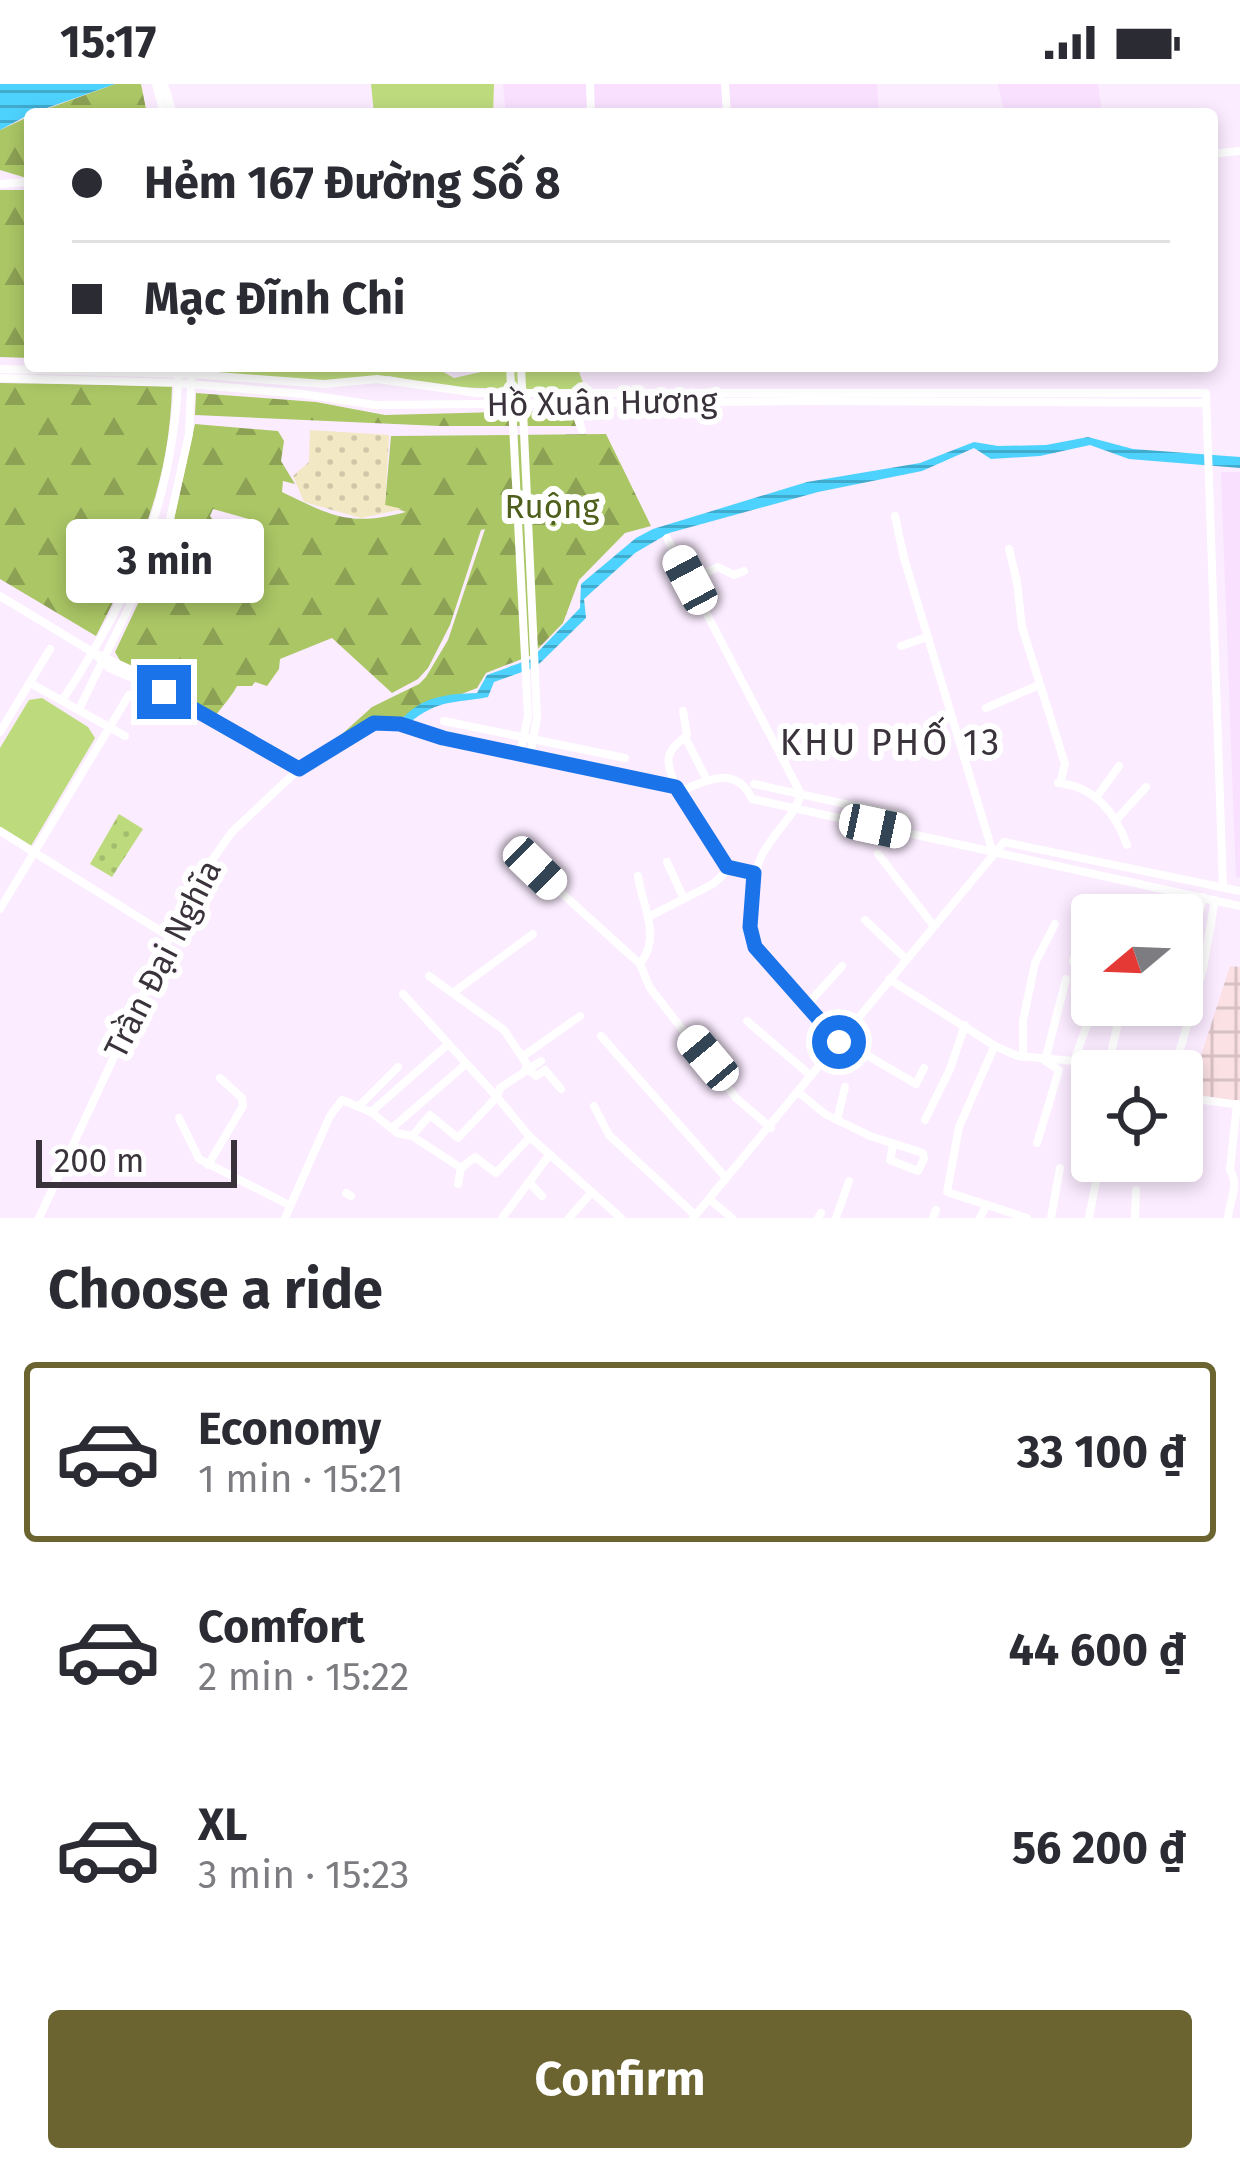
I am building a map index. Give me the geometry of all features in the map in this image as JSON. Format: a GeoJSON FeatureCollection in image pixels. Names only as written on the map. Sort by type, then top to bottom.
{"type":"FeatureCollection","features":[{"type":"Feature","properties":{"kind":"street"},"geometry":{"type":"LineString","coordinates":[[510,372],[530,656]]}},
{"type":"Feature","properties":{"kind":"street"},"geometry":{"type":"LineString","coordinates":[[521,372],[532,709],[525,754]]}},
{"type":"Feature","properties":{"kind":"street","name":"Hồ Xuân Hương"},"geometry":{"type":"LineString","coordinates":[[0,373],[191,374],[342,383],[376,379],[511,399]]}},
{"type":"Feature","properties":{"kind":"street"},"geometry":{"type":"LineString","coordinates":[[63,699],[94,653],[154,525],[178,419],[179,374]]}},
{"type":"Feature","properties":{"kind":"street"},"geometry":{"type":"LineString","coordinates":[[79,709],[168,528],[190,419],[191,374]]}},
{"type":"Feature","properties":{"kind":"street","name":"Hồ Xuân Hương"},"geometry":{"type":"LineString","coordinates":[[191,374],[375,405],[805,396],[1206,398],[1223,887]]}},
{"type":"Feature","properties":{"kind":"street"},"geometry":{"type":"LineString","coordinates":[[341,399],[342,383]]}},
{"type":"Feature","properties":{"kind":"street"},"geometry":{"type":"LineString","coordinates":[[448,405],[449,391]]}},
{"type":"Feature","properties":{"kind":"street","name":"Hồ Xuân Hương"},"geometry":{"type":"LineString","coordinates":[[523,399],[573,403],[805,396]]}},
{"type":"Feature","properties":{"kind":"street"},"geometry":{"type":"LineString","coordinates":[[573,403],[583,430]]}},
{"type":"Feature","properties":{"kind":"street"},"geometry":{"type":"LineString","coordinates":[[178,419],[190,419]]}},
{"type":"Feature","properties":{"kind":"street"},"geometry":{"type":"LineString","coordinates":[[895,516],[993,852]]}},
{"type":"Feature","properties":{"kind":"street"},"geometry":{"type":"LineString","coordinates":[[668,538],[801,794],[796,809],[771,836],[754,873],[750,927],[755,947],[840,1041],[916,1084],[924,1068]]}},
{"type":"Feature","properties":{"kind":"street"},"geometry":{"type":"LineString","coordinates":[[1009,549],[1022,627],[1065,764],[1059,781],[1096,798],[1117,819],[1127,845]]}},
{"type":"Feature","properties":{"kind":"street"},"geometry":{"type":"LineString","coordinates":[[690,580],[718,567],[734,575],[744,571]]}},
{"type":"Feature","properties":{"kind":"street"},"geometry":{"type":"LineString","coordinates":[[0,596],[299,769]]}},
{"type":"Feature","properties":{"kind":"street"},"geometry":{"type":"LineString","coordinates":[[901,646],[927,637]]}},
{"type":"Feature","properties":{"kind":"street"},"geometry":{"type":"LineString","coordinates":[[0,732],[50,649]]}},
{"type":"Feature","properties":{"kind":"street"},"geometry":{"type":"LineString","coordinates":[[30,683],[125,736]]}},
{"type":"Feature","properties":{"kind":"street"},"geometry":{"type":"LineString","coordinates":[[986,708],[1039,685]]}},
{"type":"Feature","properties":{"kind":"street"},"geometry":{"type":"LineString","coordinates":[[0,909],[129,695]]}},
{"type":"Feature","properties":{"kind":"street"},"geometry":{"type":"LineString","coordinates":[[683,712],[686,739],[707,780],[726,777],[740,782],[752,799],[1191,894]]}},
{"type":"Feature","properties":{"kind":"street"},"geometry":{"type":"LineString","coordinates":[[444,721],[625,758]]}},
{"type":"Feature","properties":{"kind":"street","name":"Trần Đại Nghĩa"},"geometry":{"type":"LineString","coordinates":[[39,1218],[193,886],[232,832],[299,769],[374,723],[400,724],[684,790],[707,780]]}},
{"type":"Feature","properties":{"kind":"street"},"geometry":{"type":"LineString","coordinates":[[686,739],[669,755],[676,787],[730,868],[754,873]]}},
{"type":"Feature","properties":{"kind":"street"},"geometry":{"type":"LineString","coordinates":[[1096,798],[1119,766]]}},
{"type":"Feature","properties":{"kind":"street"},"geometry":{"type":"LineString","coordinates":[[754,784],[905,817]]}},
{"type":"Feature","properties":{"kind":"street"},"geometry":{"type":"LineString","coordinates":[[1117,819],[1146,787]]}},
{"type":"Feature","properties":{"kind":"street"},"geometry":{"type":"LineString","coordinates":[[0,831],[170,937]]}},
{"type":"Feature","properties":{"kind":"street"},"geometry":{"type":"LineString","coordinates":[[594,1106],[609,1135],[695,1217],[1004,842],[1240,891]]}},
{"type":"Feature","properties":{"kind":"street"},"geometry":{"type":"LineString","coordinates":[[878,854],[933,925]]}},
{"type":"Feature","properties":{"kind":"street"},"geometry":{"type":"LineString","coordinates":[[668,862],[684,899]]}},
{"type":"Feature","properties":{"kind":"street"},"geometry":{"type":"LineString","coordinates":[[535,868],[640,964],[650,988],[736,1098],[771,1128]]}},
{"type":"Feature","properties":{"kind":"street"},"geometry":{"type":"LineString","coordinates":[[650,916],[725,876],[730,868]]}},
{"type":"Feature","properties":{"kind":"street"},"geometry":{"type":"LineString","coordinates":[[638,876],[650,916],[646,956],[640,964]]}},
{"type":"Feature","properties":{"kind":"street"},"geometry":{"type":"LineString","coordinates":[[1172,889],[1176,877]]}},
{"type":"Feature","properties":{"kind":"street"},"geometry":{"type":"LineString","coordinates":[[1203,897],[1240,906]]}},
{"type":"Feature","properties":{"kind":"street"},"geometry":{"type":"LineString","coordinates":[[1180,1050],[1203,969],[1215,900]]}},
{"type":"Feature","properties":{"kind":"street"},"geometry":{"type":"LineString","coordinates":[[865,920],[905,958]]}},
{"type":"Feature","properties":{"kind":"street"},"geometry":{"type":"LineString","coordinates":[[1023,1058],[1023,1021],[1035,963],[1055,924]]}},
{"type":"Feature","properties":{"kind":"street"},"geometry":{"type":"LineString","coordinates":[[454,992],[533,934]]}},
{"type":"Feature","properties":{"kind":"street"},"geometry":{"type":"LineString","coordinates":[[807,1005],[842,966]]}},
{"type":"Feature","properties":{"kind":"street"},"geometry":{"type":"LineString","coordinates":[[429,976],[504,1030],[536,1076],[545,1070],[561,1089]]}},
{"type":"Feature","properties":{"kind":"street"},"geometry":{"type":"LineString","coordinates":[[889,979],[995,1046],[1023,1058],[1071,1061]]}},
{"type":"Feature","properties":{"kind":"street"},"geometry":{"type":"LineString","coordinates":[[1045,1060],[1066,979]]}},
{"type":"Feature","properties":{"kind":"street"},"geometry":{"type":"LineString","coordinates":[[403,994],[530,1137],[620,1218]]}},
{"type":"Feature","properties":{"kind":"street"},"geometry":{"type":"LineString","coordinates":[[412,1136],[430,1115],[458,1138],[500,1088],[580,1016]]}},
{"type":"Feature","properties":{"kind":"street"},"geometry":{"type":"LineString","coordinates":[[747,1021],[811,1076]]}},
{"type":"Feature","properties":{"kind":"street"},"geometry":{"type":"LineString","coordinates":[[925,1120],[950,1070],[964,1025]]}},
{"type":"Feature","properties":{"kind":"street"},"geometry":{"type":"LineString","coordinates":[[601,1036],[726,1178]]}},
{"type":"Feature","properties":{"kind":"street"},"geometry":{"type":"LineString","coordinates":[[371,1112],[446,1046]]}},
{"type":"Feature","properties":{"kind":"street"},"geometry":{"type":"LineString","coordinates":[[995,1046],[959,1127],[947,1192],[1027,1218]]}},
{"type":"Feature","properties":{"kind":"street"},"geometry":{"type":"LineString","coordinates":[[525,1064],[541,1060]]}},
{"type":"Feature","properties":{"kind":"street"},"geometry":{"type":"LineString","coordinates":[[1037,1143],[1059,1070],[1045,1060]]}},
{"type":"Feature","properties":{"kind":"street"},"geometry":{"type":"LineString","coordinates":[[392,1128],[466,1064]]}},
{"type":"Feature","properties":{"kind":"street"},"geometry":{"type":"LineString","coordinates":[[358,1107],[398,1067]]}},
{"type":"Feature","properties":{"kind":"street"},"geometry":{"type":"LineString","coordinates":[[208,1165],[243,1106],[242,1098],[220,1078]]}},
{"type":"Feature","properties":{"kind":"street"},"geometry":{"type":"LineString","coordinates":[[837,1120],[845,1088]]}},
{"type":"Feature","properties":{"kind":"street"},"geometry":{"type":"LineString","coordinates":[[798,1093],[837,1120],[893,1146]]}},
{"type":"Feature","properties":{"kind":"street"},"geometry":{"type":"LineString","coordinates":[[285,1218],[339,1100],[371,1112],[461,1168]]}},
{"type":"Feature","properties":{"kind":"street"},"geometry":{"type":"LineString","coordinates":[[1203,1100],[1239,1104],[1230,1167],[1234,1196],[1228,1218]]}},
{"type":"Feature","properties":{"kind":"street"},"geometry":{"type":"LineString","coordinates":[[179,1118],[187,1142],[208,1165],[290,1205]]}},
{"type":"Feature","properties":{"kind":"street"},"geometry":{"type":"LineString","coordinates":[[458,1184],[461,1168],[475,1157],[496,1173],[530,1137]]}},
{"type":"Feature","properties":{"kind":"street"},"geometry":{"type":"LineString","coordinates":[[897,1142],[923,1153],[918,1171],[890,1160],[893,1146],[897,1142]]}},
{"type":"Feature","properties":{"kind":"street"},"geometry":{"type":"LineString","coordinates":[[502,1218],[550,1154]]}},
{"type":"Feature","properties":{"kind":"street"},"geometry":{"type":"LineString","coordinates":[[1052,1218],[1060,1168]]}},
{"type":"Feature","properties":{"kind":"street"},"geometry":{"type":"LineString","coordinates":[[836,1218],[849,1180]]}},
{"type":"Feature","properties":{"kind":"street"},"geometry":{"type":"LineString","coordinates":[[529,1182],[542,1196]]}},
{"type":"Feature","properties":{"kind":"street"},"geometry":{"type":"LineString","coordinates":[[1089,1218],[1096,1182]]}},
{"type":"Feature","properties":{"kind":"street"},"geometry":{"type":"LineString","coordinates":[[1136,1190],[1136,1218]]}},
{"type":"Feature","properties":{"kind":"street"},"geometry":{"type":"LineString","coordinates":[[569,1218],[592,1192]]}},
{"type":"Feature","properties":{"kind":"street"},"geometry":{"type":"LineString","coordinates":[[709,1199],[732,1218]]}},
{"type":"Feature","properties":{"kind":"street"},"geometry":{"type":"LineString","coordinates":[[980,1218],[986,1206]]}},
{"type":"Feature","properties":{"kind":"shaded area"},"geometry":{"type":"Polygon","coordinates":[[[503,84],[877,84],[879,108],[505,108],[503,84]]]}},
{"type":"Feature","properties":{"kind":"shaded area"},"geometry":{"type":"Polygon","coordinates":[[[998,84],[1098,84],[1101,108],[1004,108],[998,84]]]}},
{"type":"Feature","properties":{"kind":"shaded area"},"geometry":{"type":"Polygon","coordinates":[[[1221,472],[1240,472],[1240,878],[1236,877],[1221,472]]]}},
{"type":"Feature","properties":{"kind":"shaded area"},"geometry":{"type":"Polygon","coordinates":[[[1230,966],[1240,967],[1240,1103],[1203,1098],[1203,1050],[1230,966]]]}},
{"type":"Feature","properties":{"kind":"green space"},"geometry":{"type":"Polygon","coordinates":[[[115,84],[141,84],[146,108],[49,108],[115,84]]]}},
{"type":"Feature","properties":{"kind":"green space"},"geometry":{"type":"Polygon","coordinates":[[[371,84],[494,84],[493,108],[373,108],[371,84]]]}},
{"type":"Feature","properties":{"kind":"green space"},"geometry":{"type":"Polygon","coordinates":[[[24,119],[24,177],[0,170],[0,130],[24,119]]]}},
{"type":"Feature","properties":{"kind":"green space"},"geometry":{"type":"Polygon","coordinates":[[[0,190],[24,190],[24,358],[0,357],[0,190]]]}},
{"type":"Feature","properties":{"kind":"green space"},"geometry":{"type":"Polygon","coordinates":[[[444,372],[454,378],[481,372],[579,372],[586,391],[446,387],[389,376],[333,384],[202,375],[444,372]]]}},
{"type":"Feature","properties":{"kind":"green space"},"geometry":{"type":"Polygon","coordinates":[[[0,383],[172,386],[165,453],[149,516],[96,636],[0,579],[0,383]]]}},
{"type":"Feature","properties":{"kind":"green space"},"geometry":{"type":"Polygon","coordinates":[[[196,393],[316,402],[385,415],[571,410],[576,426],[440,426],[195,415],[196,393]]]}},
{"type":"Feature","properties":{"kind":"green space","name":"Ruộng"},"geometry":{"type":"Polygon","coordinates":[[[195,424],[278,431],[284,441],[281,461],[295,484],[283,481],[282,492],[328,513],[355,519],[406,512],[385,505],[391,436],[606,434],[651,526],[625,533],[579,580],[563,623],[532,655],[486,673],[477,688],[390,722],[366,722],[341,742],[341,735],[372,707],[426,677],[448,640],[485,529],[450,625],[418,679],[392,693],[332,638],[280,659],[267,686],[255,682],[237,686],[216,715],[122,664],[115,652],[172,532],[211,551],[228,539],[258,548],[260,522],[213,509],[210,516],[224,535],[211,545],[173,524],[195,424]]]}},
{"type":"Feature","properties":{"kind":"green space"},"geometry":{"type":"Polygon","coordinates":[[[42,698],[88,727],[95,738],[31,846],[0,827],[0,748],[29,700],[42,698]]]}},
{"type":"Feature","properties":{"kind":"green space"},"geometry":{"type":"Polygon","coordinates":[[[119,814],[143,829],[112,877],[90,864],[119,814]]]}},
{"type":"Feature","properties":{"kind":"sand"},"geometry":{"type":"Polygon","coordinates":[[[310,430],[389,435],[385,505],[403,509],[361,518],[304,502],[293,476],[309,462],[310,430]]]}},
{"type":"Feature","properties":{"kind":"water"},"geometry":{"type":"Polygon","coordinates":[[[0,84],[115,84],[47,108],[24,108],[24,117],[0,130],[0,84]]]}},
{"type":"Feature","properties":{"kind":"water"},"geometry":{"type":"Polygon","coordinates":[[[1088,437],[1133,449],[1240,457],[1240,468],[1129,459],[1090,445],[1040,456],[991,459],[974,448],[922,471],[818,492],[669,533],[635,553],[584,599],[586,618],[536,667],[494,682],[488,697],[439,706],[409,723],[401,720],[436,698],[477,693],[487,675],[531,659],[580,608],[581,584],[653,529],[807,482],[920,463],[974,442],[1046,445],[1088,437]]]}},
{"type":"Feature","properties":{"kind":"district","name":"KHU PHỐ 13"},"geometry":{"type":"Point","coordinates":[891,743]}},
{"type":"Feature","properties":{"kind":"route"},"geometry":{"type":"LineString","coordinates":[[164,692],[299,769],[360,729],[374,723],[400,724],[443,738],[676,787],[727,867],[754,873],[750,927],[755,947],[839,1042]]}}]}
